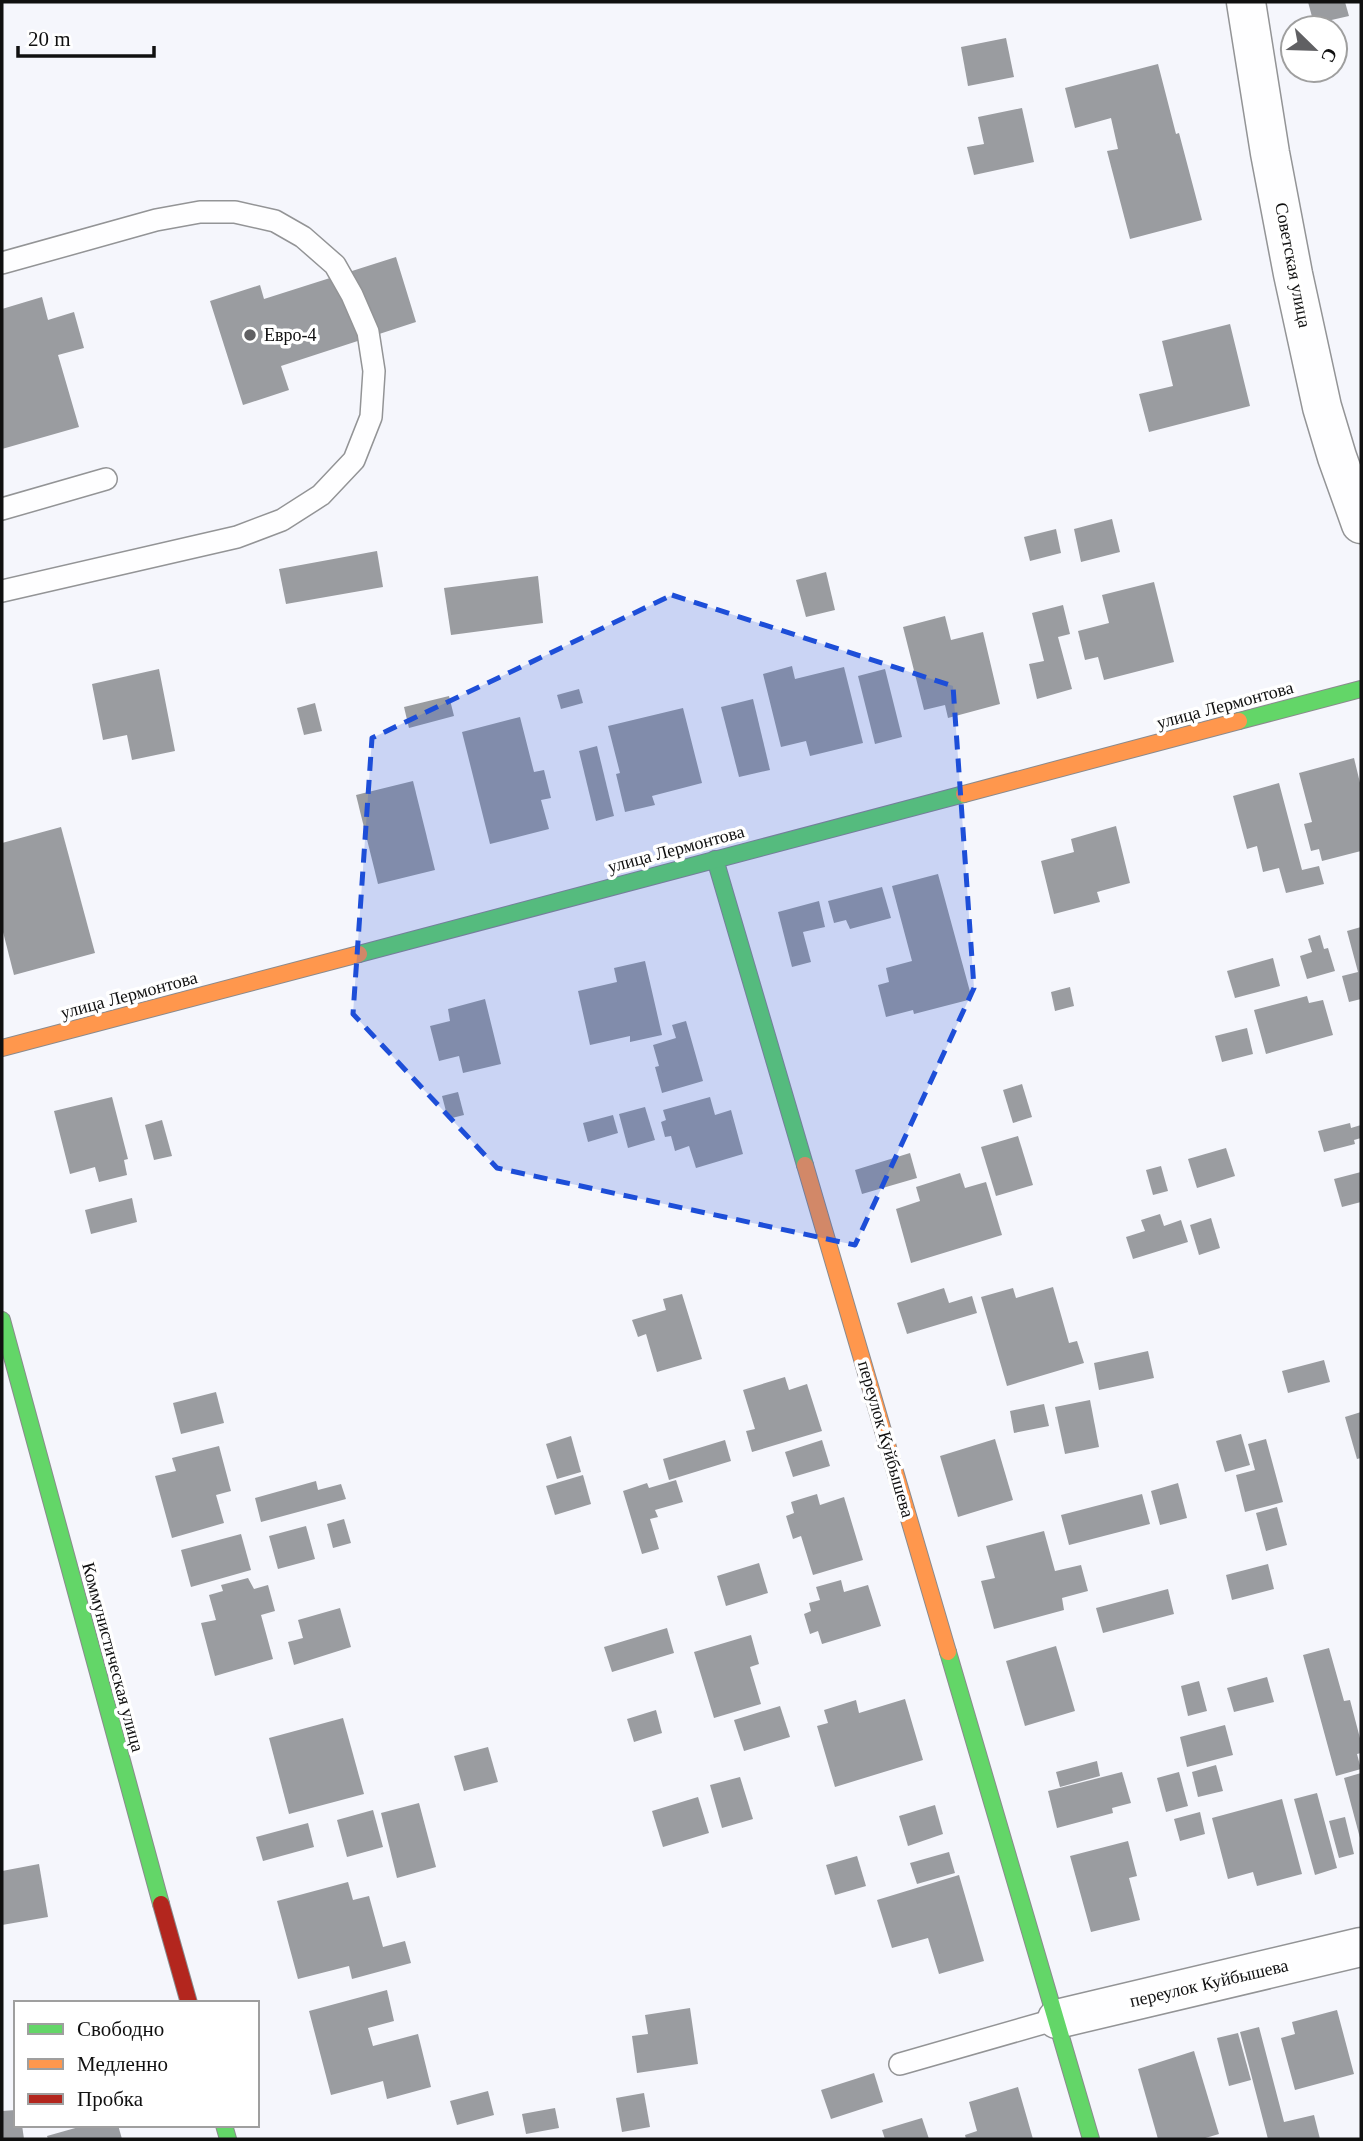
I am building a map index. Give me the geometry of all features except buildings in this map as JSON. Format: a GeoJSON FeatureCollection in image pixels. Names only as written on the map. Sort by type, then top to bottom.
{"type":"FeatureCollection","features":[{"type":"Feature","properties":{"kind":"main road","name":"улица Лермонтова"},"geometry":{"type":"LineString","coordinates":[[2,1048],[1361,689]]}},
{"type":"Feature","properties":{"kind":"main road","name":"переулок Куйбышева"},"geometry":{"type":"LineString","coordinates":[[715,859],[1091,2139]]}},
{"type":"Feature","properties":{"kind":"main road","name":"Коммунистическая улица"},"geometry":{"type":"LineString","coordinates":[[2,1320],[126,1781],[188,2001]]}},
{"type":"Feature","properties":{"kind":"street","name":"Советская улица"},"geometry":{"type":"LineString","coordinates":[[1246,2],[1293,274],[1337,457],[1361,524]]}},
{"type":"Feature","properties":{"kind":"street","name":"переулок Куйбышева"},"geometry":{"type":"LineString","coordinates":[[1057,2019],[1361,1947]]}},
{"type":"Feature","properties":{"kind":"lane"},"geometry":{"type":"LineString","coordinates":[[2,263],[156,220],[200,212],[235,212],[275,221],[303,237],[335,265],[368,332],[374,372],[371,417],[354,460],[321,495],[282,520],[237,537],[2,592]]}},
{"type":"Feature","properties":{"kind":"lane"},"geometry":{"type":"LineString","coordinates":[[2,509],[106,479]]}},
{"type":"Feature","properties":{"kind":"lane"},"geometry":{"type":"LineString","coordinates":[[900,2064],[1057,2019]]}},
{"type":"Feature","properties":{"kind":"highlighted area"},"geometry":{"type":"Polygon","coordinates":[[[672,595],[953,686],[974,988],[855,1245],[497,1168],[353,1014],[372,738],[672,595]]]}},
{"type":"Feature","properties":{"kind":"traffic: fast"},"geometry":{"type":"LineString","coordinates":[[1239,721],[1361,689]]}},
{"type":"Feature","properties":{"kind":"traffic: fast"},"geometry":{"type":"LineString","coordinates":[[359,954],[964,794]]}},
{"type":"Feature","properties":{"kind":"traffic: fast"},"geometry":{"type":"LineString","coordinates":[[715,859],[805,1165]]}},
{"type":"Feature","properties":{"kind":"traffic: fast"},"geometry":{"type":"LineString","coordinates":[[2,1320],[161,1904]]}},
{"type":"Feature","properties":{"kind":"traffic: fast"},"geometry":{"type":"LineString","coordinates":[[948,1652],[1091,2139]]}},
{"type":"Feature","properties":{"kind":"traffic: fast"},"geometry":{"type":"LineString","coordinates":[[225,2127],[228,2139]]}},
{"type":"Feature","properties":{"kind":"traffic: slow"},"geometry":{"type":"LineString","coordinates":[[964,794],[1239,721]]}},
{"type":"Feature","properties":{"kind":"traffic: slow"},"geometry":{"type":"LineString","coordinates":[[2,1048],[359,954]]}},
{"type":"Feature","properties":{"kind":"traffic: slow"},"geometry":{"type":"LineString","coordinates":[[805,1165],[948,1652]]}},
{"type":"Feature","properties":{"kind":"traffic: jam"},"geometry":{"type":"LineString","coordinates":[[161,1904],[188,2001]]}},
{"type":"Feature","properties":{"kind":"place","name":"Евро-4"},"geometry":{"type":"Point","coordinates":[250,335]}}]}
